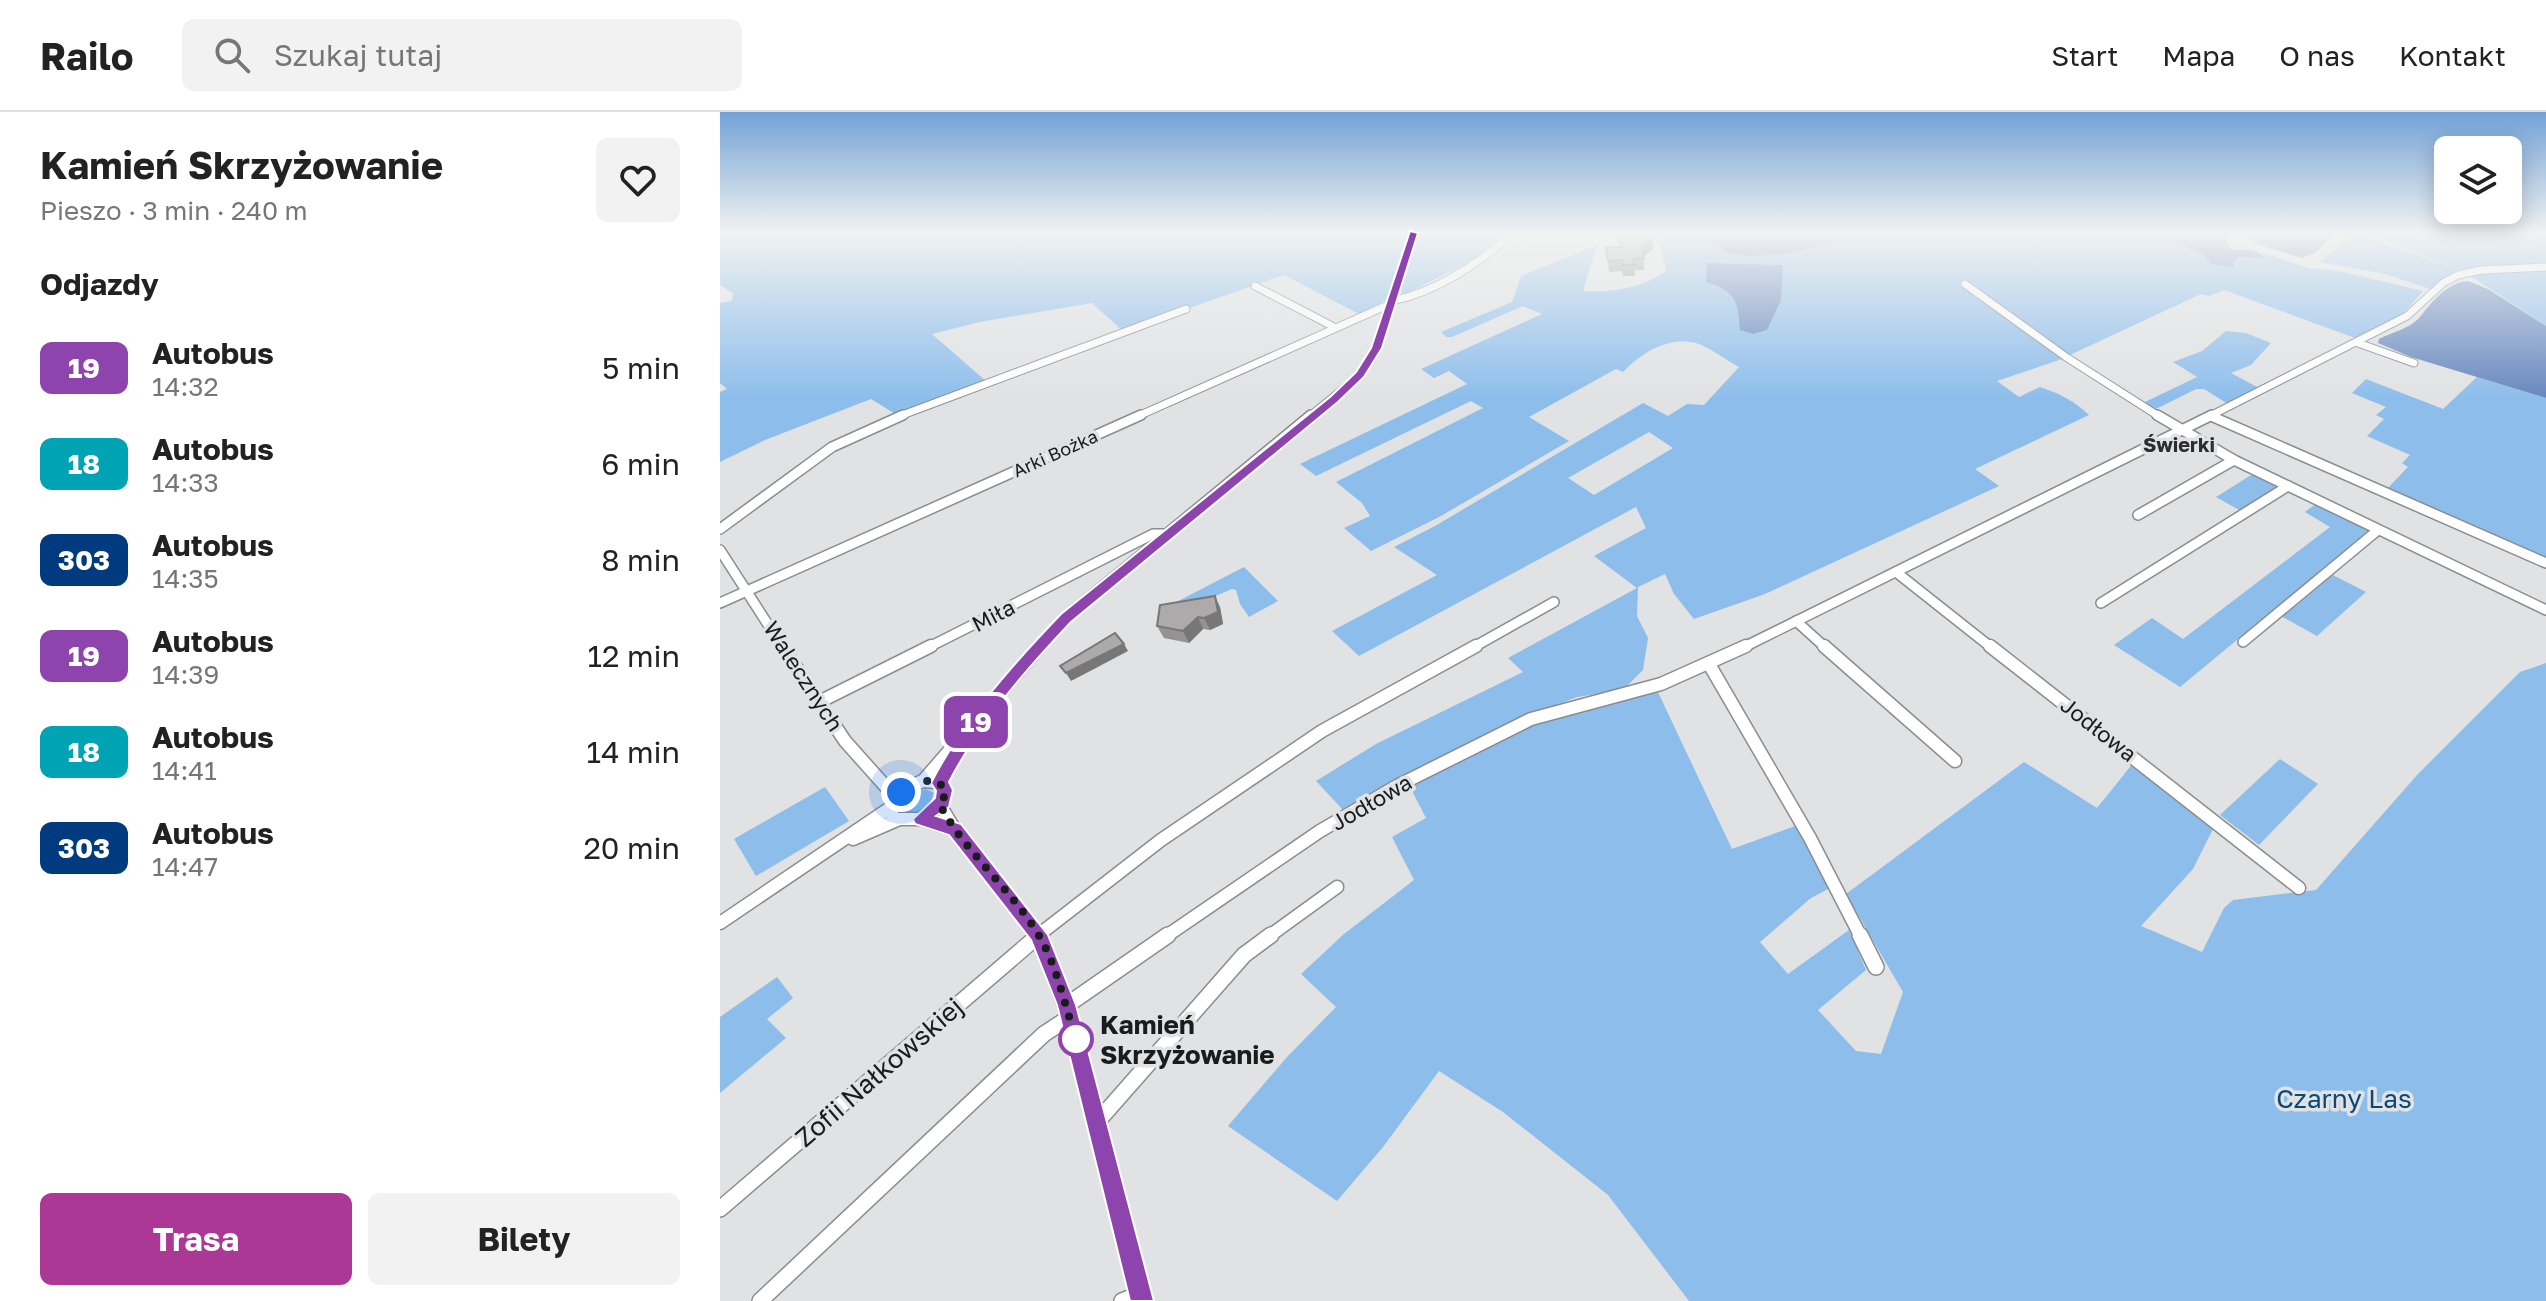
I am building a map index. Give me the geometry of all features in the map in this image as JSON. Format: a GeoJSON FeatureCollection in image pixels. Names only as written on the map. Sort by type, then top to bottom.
{"type":"FeatureCollection","features":[{"type":"Feature","properties":{"kind":"street"},"geometry":{"type":"LineString","coordinates":[[1260,288],[1334,327]]}},
{"type":"Feature","properties":{"kind":"street"},"geometry":{"type":"LineString","coordinates":[[720,923],[830,850],[893,802],[904,789],[923,781],[1066,618],[1353,383],[1372,356],[1396,288]]}},
{"type":"Feature","properties":{"kind":"street","name":"Arki Bożka"},"geometry":{"type":"LineString","coordinates":[[720,603],[1425,288]]}},
{"type":"Feature","properties":{"kind":"street"},"geometry":{"type":"LineString","coordinates":[[1971,288],[2066,357],[2234,460],[2546,610]]}},
{"type":"Feature","properties":{"kind":"street","name":"Jodłowa"},"geometry":{"type":"LineString","coordinates":[[760,1301],[1068,1011],[1320,831],[1397,786],[1531,719],[1661,684],[1709,664],[2373,336],[2415,311],[2437,288]]}},
{"type":"Feature","properties":{"kind":"street"},"geometry":{"type":"LineString","coordinates":[[720,529],[832,447],[882,423],[1186,309]]}},
{"type":"Feature","properties":{"kind":"street"},"geometry":{"type":"LineString","coordinates":[[2358,343],[2414,363]]}},
{"type":"Feature","properties":{"kind":"street"},"geometry":{"type":"LineString","coordinates":[[2211,416],[2546,563]]}},
{"type":"Feature","properties":{"kind":"street"},"geometry":{"type":"LineString","coordinates":[[2138,515],[2234,460]]}},
{"type":"Feature","properties":{"kind":"street"},"geometry":{"type":"LineString","coordinates":[[2101,603],[2288,486]]}},
{"type":"Feature","properties":{"kind":"street"},"geometry":{"type":"LineString","coordinates":[[2243,642],[2378,530]]}},
{"type":"Feature","properties":{"kind":"street","name":"Miła"},"geometry":{"type":"LineString","coordinates":[[819,702],[1153,534],[1166,534]]}},
{"type":"Feature","properties":{"kind":"street","name":"Walecznych"},"geometry":{"type":"LineString","coordinates":[[720,550],[749,589],[841,735],[893,802]]}},
{"type":"Feature","properties":{"kind":"street","name":"Jodłowa"},"geometry":{"type":"LineString","coordinates":[[1896,572],[2299,888]]}},
{"type":"Feature","properties":{"kind":"street","name":"Zofii Nałkowskiej"},"geometry":{"type":"LineString","coordinates":[[720,1209],[1039,935],[1161,840],[1322,731],[1554,602]]}},
{"type":"Feature","properties":{"kind":"street"},"geometry":{"type":"LineString","coordinates":[[1796,621],[1955,761]]}},
{"type":"Feature","properties":{"kind":"street"},"geometry":{"type":"LineString","coordinates":[[1709,664],[1810,838],[1876,967]]}},
{"type":"Feature","properties":{"kind":"street"},"geometry":{"type":"LineString","coordinates":[[940,783],[964,737]]}},
{"type":"Feature","properties":{"kind":"street"},"geometry":{"type":"LineString","coordinates":[[923,781],[940,783]]}},
{"type":"Feature","properties":{"kind":"street"},"geometry":{"type":"LineString","coordinates":[[893,802],[892,817],[908,822],[921,819],[940,805],[945,792],[940,783]]}},
{"type":"Feature","properties":{"kind":"street"},"geometry":{"type":"LineString","coordinates":[[940,805],[955,830],[1039,935],[1068,1011],[1141,1298],[1122,1301]]}},
{"type":"Feature","properties":{"kind":"street"},"geometry":{"type":"LineString","coordinates":[[921,819],[955,830]]}},
{"type":"Feature","properties":{"kind":"street"},"geometry":{"type":"LineString","coordinates":[[830,850],[897,820]]}},
{"type":"Feature","properties":{"kind":"street"},"geometry":{"type":"LineString","coordinates":[[1098,1121],[1244,955],[1337,887]]}},
{"type":"Feature","properties":{"kind":"green space"},"geometry":{"type":"Polygon","coordinates":[[[726,288],[1245,288],[1123,331],[1092,303],[980,322],[932,334],[987,382],[897,415],[871,399],[765,440],[720,462],[720,392],[727,389],[720,383],[720,303],[732,301],[733,293],[726,288]]]}},
{"type":"Feature","properties":{"kind":"green space"},"geometry":{"type":"Polygon","coordinates":[[[1310,288],[1416,288],[1405,294],[1391,289],[1386,300],[1359,314],[1310,288]]]}},
{"type":"Feature","properties":{"kind":"green space"},"geometry":{"type":"Polygon","coordinates":[[[1517,288],[1605,291],[1623,288],[2412,288],[2423,291],[2403,314],[2355,338],[2224,290],[2209,296],[2201,294],[2059,360],[1997,381],[2019,397],[2040,387],[2061,395],[2089,415],[1975,469],[1999,486],[1765,594],[1694,619],[1674,594],[1665,574],[1638,587],[1637,616],[1648,638],[1643,670],[1623,690],[1577,697],[1494,730],[1344,811],[1316,781],[1376,744],[1523,672],[1508,658],[1637,588],[1594,556],[1646,528],[1636,507],[1359,656],[1332,631],[1437,575],[1394,547],[1643,403],[1668,416],[1687,404],[1704,405],[1739,367],[1699,344],[1678,341],[1657,347],[1623,372],[1616,369],[1529,417],[1569,441],[1441,516],[1371,551],[1344,528],[1370,516],[1362,503],[1336,482],[1483,408],[1471,401],[1316,476],[1300,464],[1467,384],[1449,371],[1434,378],[1421,369],[1542,314],[1523,306],[1452,337],[1446,337],[1441,332],[1512,302],[1517,288]],[[1649,432],[1568,478],[1594,495],[1673,448],[1649,432]]]}},
{"type":"Feature","properties":{"kind":"green space"},"geometry":{"type":"Polygon","coordinates":[[[2489,288],[2546,288],[2546,326],[2489,288]]]}},
{"type":"Feature","properties":{"kind":"green space"},"geometry":{"type":"Polygon","coordinates":[[[2226,331],[2246,333],[2271,343],[2251,365],[2231,373],[2261,389],[2228,404],[2204,389],[2196,389],[2154,410],[2143,403],[2197,377],[2173,362],[2202,351],[2226,331]]]}},
{"type":"Feature","properties":{"kind":"green space"},"geometry":{"type":"Polygon","coordinates":[[[2477,377],[2546,398],[2546,558],[2385,491],[2408,467],[2402,463],[2410,455],[2367,436],[2384,419],[2376,415],[2386,407],[2352,393],[2366,379],[2443,409],[2477,377]]]}},
{"type":"Feature","properties":{"kind":"green space"},"geometry":{"type":"Polygon","coordinates":[[[2256,472],[2283,485],[2241,511],[2216,497],[2256,472]]]}},
{"type":"Feature","properties":{"kind":"green space"},"geometry":{"type":"Polygon","coordinates":[[[2317,503],[2371,529],[2180,687],[2114,645],[2152,618],[2183,639],[2330,527],[2305,512],[2317,503]]]}},
{"type":"Feature","properties":{"kind":"green space"},"geometry":{"type":"Polygon","coordinates":[[[1244,567],[1278,601],[1249,617],[1240,604],[1236,590],[1232,589],[1199,603],[1163,609],[1244,567]]]}},
{"type":"Feature","properties":{"kind":"green space"},"geometry":{"type":"Polygon","coordinates":[[[2329,573],[2366,592],[2317,636],[2279,615],[2329,573]]]}},
{"type":"Feature","properties":{"kind":"green space","name":"Czarny Las"},"geometry":{"type":"Polygon","coordinates":[[[2546,663],[2546,1301],[1689,1301],[1608,1195],[1503,1112],[1439,1071],[1383,1147],[1337,1201],[1228,1126],[1287,1057],[1336,1007],[1301,974],[1344,934],[1414,880],[1392,837],[1426,818],[1409,785],[1518,729],[1569,711],[1657,690],[1732,849],[1798,825],[1830,888],[1811,898],[1760,942],[1788,974],[1849,930],[1866,970],[1818,1010],[1856,1051],[1881,1054],[1903,992],[1846,894],[2024,762],[2097,808],[2134,762],[2215,825],[2193,869],[2141,926],[2202,952],[2224,908],[2233,900],[2316,890],[2418,774],[2520,672],[2546,663]]]}},
{"type":"Feature","properties":{"kind":"green space"},"geometry":{"type":"Polygon","coordinates":[[[2280,759],[2318,784],[2259,845],[2220,815],[2280,759]]]}},
{"type":"Feature","properties":{"kind":"green space"},"geometry":{"type":"Polygon","coordinates":[[[825,787],[849,821],[756,876],[734,839],[825,787]]]}},
{"type":"Feature","properties":{"kind":"green space"},"geometry":{"type":"Polygon","coordinates":[[[925,789],[934,793],[929,807],[916,813],[903,812],[901,808],[905,798],[925,789]]]}},
{"type":"Feature","properties":{"kind":"green space"},"geometry":{"type":"Polygon","coordinates":[[[777,977],[793,998],[767,1019],[786,1038],[720,1093],[720,1017],[777,977]]]}},
{"type":"Feature","properties":{"kind":"shaded area"},"geometry":{"type":"Polygon","coordinates":[[[1782,288],[1781,300],[1767,330],[1753,334],[1740,330],[1734,298],[1724,289],[1782,288]]]}},
{"type":"Feature","properties":{"kind":"shaded area"},"geometry":{"type":"Polygon","coordinates":[[[2487,288],[2546,326],[2546,398],[2411,357],[2378,343],[2379,339],[2415,322],[2446,290],[2487,288]]]}},
{"type":"Feature","properties":{"kind":"building"},"geometry":{"type":"Polygon","coordinates":[[[1215,596],[1218,612],[1204,618],[1198,617],[1183,631],[1157,626],[1160,605],[1215,596]]]}},
{"type":"Feature","properties":{"kind":"building"},"geometry":{"type":"Polygon","coordinates":[[[1115,633],[1124,644],[1066,673],[1060,666],[1115,633]]]}},
{"type":"Feature","properties":{"kind":"bus line","name":"19"},"geometry":{"type":"LineString","coordinates":[[1142,1301],[1067,1005],[1039,935],[955,830],[921,819],[943,802],[945,790],[940,783],[964,737],[1066,618],[1353,383],[1376,348],[1396,288]]}},
{"type":"Feature","properties":{"kind":"place","name":"Kamień Skrzyżowanie"},"geometry":{"type":"Point","coordinates":[1076,1039]}},
{"type":"Feature","properties":{"kind":"district","name":"Świerki"},"geometry":{"type":"Point","coordinates":[2179,444]}},
{"type":"Feature","properties":{"kind":"route"},"geometry":{"type":"LineString","coordinates":[[901,792],[923,781],[936,782],[944,787],[945,795],[940,805],[955,830],[1039,935],[1067,1005],[1076,1039]]}}]}
